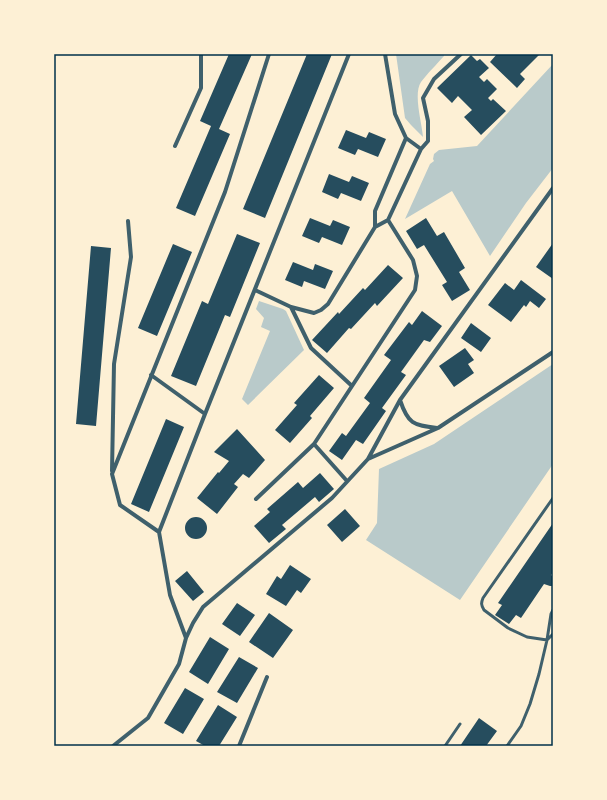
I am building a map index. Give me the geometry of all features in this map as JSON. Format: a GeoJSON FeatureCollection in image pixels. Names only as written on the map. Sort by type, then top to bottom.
{"type":"FeatureCollection","features":[{"type":"Feature","properties":{"kind":"street"},"geometry":{"type":"LineString","coordinates":[[175,146],[201,88],[201,54]]}},
{"type":"Feature","properties":{"kind":"street"},"geometry":{"type":"LineString","coordinates":[[112,474],[225,192],[269,54]]}},
{"type":"Feature","properties":{"kind":"street"},"geometry":{"type":"LineString","coordinates":[[186,638],[170,595],[159,532],[348,54]]}},
{"type":"Feature","properties":{"kind":"street"},"geometry":{"type":"LineString","coordinates":[[385,54],[395,114],[406,138],[421,149]]}},
{"type":"Feature","properties":{"kind":"street"},"geometry":{"type":"LineString","coordinates":[[255,290],[291,307],[314,313],[322,310],[328,304],[375,227],[388,220],[421,149],[428,141],[428,121],[423,98],[434,79],[461,54]]}},
{"type":"Feature","properties":{"kind":"street"},"geometry":{"type":"LineString","coordinates":[[375,227],[375,211],[406,138]]}},
{"type":"Feature","properties":{"kind":"street"},"geometry":{"type":"LineString","coordinates":[[113,746],[148,718],[179,664],[186,638],[203,607],[332,498],[368,459],[400,400],[553,188]]}},
{"type":"Feature","properties":{"kind":"street"},"geometry":{"type":"LineString","coordinates":[[256,499],[314,444],[415,290],[417,276],[412,260],[388,220]]}},
{"type":"Feature","properties":{"kind":"street"},"geometry":{"type":"LineString","coordinates":[[128,221],[131,257],[114,364],[112,474],[120,506],[159,532]]}},
{"type":"Feature","properties":{"kind":"street"},"geometry":{"type":"LineString","coordinates":[[291,307],[310,348],[352,386]]}},
{"type":"Feature","properties":{"kind":"street"},"geometry":{"type":"LineString","coordinates":[[368,459],[438,428],[553,352]]}},
{"type":"Feature","properties":{"kind":"street"},"geometry":{"type":"LineString","coordinates":[[151,375],[205,414]]}},
{"type":"Feature","properties":{"kind":"street"},"geometry":{"type":"LineString","coordinates":[[400,400],[404,413],[410,420],[420,426],[438,428]]}},
{"type":"Feature","properties":{"kind":"street"},"geometry":{"type":"LineString","coordinates":[[314,444],[347,481]]}},
{"type":"Feature","properties":{"kind":"street"},"geometry":{"type":"LineString","coordinates":[[239,746],[267,677]]}},
{"type":"Feature","properties":{"kind":"lane"},"geometry":{"type":"LineString","coordinates":[[547,640],[526,637],[508,628],[484,610],[481,603],[553,498]]}},
{"type":"Feature","properties":{"kind":"lane"},"geometry":{"type":"LineString","coordinates":[[507,746],[520,726],[530,704],[539,674],[553,610]]}},
{"type":"Feature","properties":{"kind":"lane"},"geometry":{"type":"LineString","coordinates":[[547,640],[553,634]]}},
{"type":"Feature","properties":{"kind":"lane"},"geometry":{"type":"LineString","coordinates":[[445,746],[460,724]]}},
{"type":"Feature","properties":{"kind":"shaded area"},"geometry":{"type":"Polygon","coordinates":[[[396,54],[444,54],[444,56],[421,82],[419,87],[418,101],[423,137],[405,118],[396,54]]]}},
{"type":"Feature","properties":{"kind":"shaded area"},"geometry":{"type":"Polygon","coordinates":[[[553,64],[553,168],[526,203],[490,256],[452,191],[405,219],[430,164],[434,161],[434,154],[439,150],[477,146],[553,64]]]}},
{"type":"Feature","properties":{"kind":"shaded area"},"geometry":{"type":"Polygon","coordinates":[[[259,301],[286,311],[304,350],[248,405],[242,399],[270,331],[261,327],[264,318],[256,309],[259,301]]]}},
{"type":"Feature","properties":{"kind":"shaded area"},"geometry":{"type":"Polygon","coordinates":[[[553,364],[553,464],[460,600],[366,540],[377,523],[379,469],[434,444],[553,364]]]}},
{"type":"Feature","properties":{"kind":"building"},"geometry":{"type":"Polygon","coordinates":[[[229,54],[252,54],[219,129],[230,134],[195,216],[176,208],[211,126],[200,121],[229,54]]]}},
{"type":"Feature","properties":{"kind":"building"},"geometry":{"type":"Polygon","coordinates":[[[307,54],[332,54],[265,218],[243,209],[307,54]]]}},
{"type":"Feature","properties":{"kind":"building"},"geometry":{"type":"Polygon","coordinates":[[[497,54],[540,54],[520,74],[525,79],[517,88],[490,62],[497,54]]]}},
{"type":"Feature","properties":{"kind":"building"},"geometry":{"type":"Polygon","coordinates":[[[471,55],[477,61],[480,59],[489,68],[479,77],[484,82],[487,79],[497,89],[488,98],[491,101],[493,99],[506,111],[481,135],[464,117],[472,110],[458,96],[452,103],[437,88],[471,55]]]}},
{"type":"Feature","properties":{"kind":"building"},"geometry":{"type":"Polygon","coordinates":[[[346,130],[366,138],[369,132],[386,139],[378,157],[358,149],[355,155],[338,148],[346,130]]]}},
{"type":"Feature","properties":{"kind":"building"},"geometry":{"type":"Polygon","coordinates":[[[329,174],[349,182],[352,176],[369,183],[361,201],[341,193],[338,199],[322,192],[329,174]]]}},
{"type":"Feature","properties":{"kind":"building"},"geometry":{"type":"Polygon","coordinates":[[[310,218],[330,226],[333,220],[350,227],[342,245],[322,237],[319,243],[302,236],[310,218]]]}},
{"type":"Feature","properties":{"kind":"building"},"geometry":{"type":"Polygon","coordinates":[[[426,218],[437,236],[444,232],[465,268],[459,272],[470,290],[452,301],[442,285],[447,282],[424,245],[417,249],[406,231],[426,218]]]}},
{"type":"Feature","properties":{"kind":"building"},"geometry":{"type":"Polygon","coordinates":[[[237,234],[260,243],[230,317],[225,315],[196,386],[171,376],[202,301],[208,304],[237,234]]]}},
{"type":"Feature","properties":{"kind":"building"},"geometry":{"type":"Polygon","coordinates":[[[553,243],[553,279],[536,267],[553,243]]]}},
{"type":"Feature","properties":{"kind":"building"},"geometry":{"type":"Polygon","coordinates":[[[173,244],[192,252],[157,336],[138,328],[173,244]]]}},
{"type":"Feature","properties":{"kind":"building"},"geometry":{"type":"Polygon","coordinates":[[[91,246],[111,248],[96,426],[76,424],[91,246]]]}},
{"type":"Feature","properties":{"kind":"building"},"geometry":{"type":"Polygon","coordinates":[[[293,262],[313,270],[315,264],[333,271],[325,289],[304,281],[302,287],[285,280],[293,262]]]}},
{"type":"Feature","properties":{"kind":"building"},"geometry":{"type":"Polygon","coordinates":[[[388,265],[403,278],[377,306],[375,303],[351,329],[349,328],[327,353],[312,340],[338,312],[339,314],[363,288],[365,290],[388,265]]]}},
{"type":"Feature","properties":{"kind":"building"},"geometry":{"type":"Polygon","coordinates":[[[521,280],[546,299],[539,308],[530,301],[526,307],[524,305],[511,322],[488,305],[505,283],[514,290],[521,280]]]}},
{"type":"Feature","properties":{"kind":"building"},"geometry":{"type":"Polygon","coordinates":[[[422,311],[442,326],[430,342],[424,340],[401,372],[406,375],[382,408],[386,411],[363,444],[356,440],[342,460],[329,451],[342,433],[346,436],[370,403],[364,398],[391,360],[384,355],[409,322],[412,325],[422,311]]]}},
{"type":"Feature","properties":{"kind":"building"},"geometry":{"type":"Polygon","coordinates":[[[471,323],[491,338],[481,352],[461,338],[471,323]]]}},
{"type":"Feature","properties":{"kind":"building"},"geometry":{"type":"Polygon","coordinates":[[[465,348],[474,360],[468,364],[474,373],[454,387],[439,366],[465,348]]]}},
{"type":"Feature","properties":{"kind":"building"},"geometry":{"type":"Polygon","coordinates":[[[319,375],[334,388],[310,416],[312,418],[290,443],[275,430],[297,405],[294,403],[319,375]]]}},
{"type":"Feature","properties":{"kind":"building"},"geometry":{"type":"Polygon","coordinates":[[[166,419],[184,427],[149,512],[131,504],[166,419]]]}},
{"type":"Feature","properties":{"kind":"building"},"geometry":{"type":"Polygon","coordinates":[[[237,429],[265,460],[249,478],[243,474],[234,484],[238,487],[217,514],[197,498],[229,461],[214,452],[237,429]]]}},
{"type":"Feature","properties":{"kind":"building"},"geometry":{"type":"Polygon","coordinates":[[[320,473],[334,489],[319,502],[315,497],[282,525],[286,529],[269,543],[254,526],[270,512],[267,509],[298,482],[303,488],[320,473]]]}},
{"type":"Feature","properties":{"kind":"building"},"geometry":{"type":"Polygon","coordinates":[[[345,509],[360,526],[342,542],[327,525],[345,509]]]}},
{"type":"Feature","properties":{"kind":"building"},"geometry":{"type":"Polygon","coordinates":[[[196,517],[204,520],[207,528],[204,536],[196,539],[188,536],[185,528],[188,520],[196,517]]]}},
{"type":"Feature","properties":{"kind":"building"},"geometry":{"type":"Polygon","coordinates":[[[553,523],[553,572],[551,575],[553,577],[553,586],[544,584],[521,618],[516,615],[509,624],[495,615],[502,605],[498,603],[553,523]]]}},
{"type":"Feature","properties":{"kind":"building"},"geometry":{"type":"Polygon","coordinates":[[[290,565],[311,579],[301,593],[297,590],[286,606],[266,594],[277,576],[281,579],[290,565]]]}},
{"type":"Feature","properties":{"kind":"building"},"geometry":{"type":"Polygon","coordinates":[[[187,571],[204,592],[193,601],[175,581],[187,571]]]}},
{"type":"Feature","properties":{"kind":"building"},"geometry":{"type":"Polygon","coordinates":[[[237,603],[255,615],[240,636],[222,624],[237,603]]]}},
{"type":"Feature","properties":{"kind":"building"},"geometry":{"type":"Polygon","coordinates":[[[269,613],[293,630],[273,658],[249,642],[269,613]]]}},
{"type":"Feature","properties":{"kind":"building"},"geometry":{"type":"Polygon","coordinates":[[[210,637],[229,649],[208,684],[189,672],[210,637]]]}},
{"type":"Feature","properties":{"kind":"building"},"geometry":{"type":"Polygon","coordinates":[[[239,657],[258,668],[237,703],[217,692],[239,657]]]}},
{"type":"Feature","properties":{"kind":"building"},"geometry":{"type":"Polygon","coordinates":[[[185,688],[204,699],[183,734],[164,723],[185,688]]]}},
{"type":"Feature","properties":{"kind":"building"},"geometry":{"type":"Polygon","coordinates":[[[218,705],[237,717],[219,746],[205,746],[196,741],[218,705]]]}},
{"type":"Feature","properties":{"kind":"building"},"geometry":{"type":"Polygon","coordinates":[[[479,718],[497,731],[486,746],[460,746],[479,718]]]}}]}
